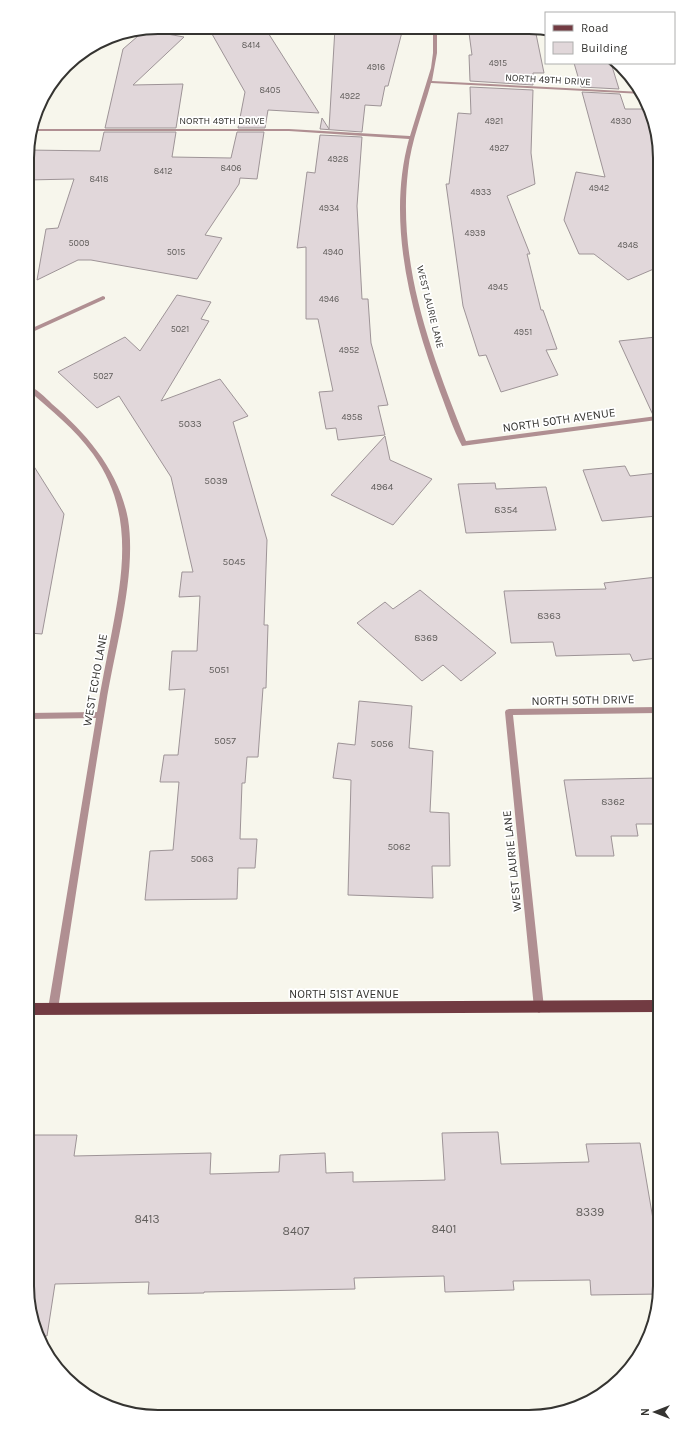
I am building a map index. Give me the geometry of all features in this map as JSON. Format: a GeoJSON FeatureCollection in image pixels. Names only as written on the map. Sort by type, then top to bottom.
{"type":"FeatureCollection","features":[{"type":"Feature","properties":{"kind":"main road","name":"NORTH 51ST AVENUE"},"geometry":{"type":"LineString","coordinates":[[34,1009],[539,1008],[653,1006]]}},
{"type":"Feature","properties":{"kind":"street","name":"WEST LAURIE LANE"},"geometry":{"type":"LineString","coordinates":[[435,34],[435,53],[429,82],[411,138],[405,171],[403,207],[405,243],[412,285],[441,389],[464,444]]}},
{"type":"Feature","properties":{"kind":"street","name":"NORTH 49TH DRIVE"},"geometry":{"type":"LineString","coordinates":[[429,82],[634,93]]}},
{"type":"Feature","properties":{"kind":"street","name":"NORTH 49TH DRIVE"},"geometry":{"type":"LineString","coordinates":[[37,130],[289,130],[411,138]]}},
{"type":"Feature","properties":{"kind":"street"},"geometry":{"type":"LineString","coordinates":[[34,329],[102,298]]}},
{"type":"Feature","properties":{"kind":"street","name":"WEST ECHO LANE"},"geometry":{"type":"LineString","coordinates":[[34,392],[64,416],[92,447],[111,476],[121,503],[127,538],[124,580],[100,715],[53,1009]]}},
{"type":"Feature","properties":{"kind":"street","name":"NORTH 50TH AVENUE"},"geometry":{"type":"LineString","coordinates":[[464,444],[653,418]]}},
{"type":"Feature","properties":{"kind":"street","name":"NORTH 50TH DRIVE"},"geometry":{"type":"LineString","coordinates":[[509,712],[653,710]]}},
{"type":"Feature","properties":{"kind":"street","name":"WEST LAURIE LANE"},"geometry":{"type":"LineString","coordinates":[[509,712],[539,1008]]}},
{"type":"Feature","properties":{"kind":"street"},"geometry":{"type":"LineString","coordinates":[[34,716],[100,715]]}},
{"type":"Feature","properties":{"kind":"building"},"geometry":{"type":"Polygon","coordinates":[[[167,34],[184,37],[133,85],[183,84],[176,128],[105,128],[123,49],[139,35],[167,34]]]}},
{"type":"Feature","properties":{"kind":"building"},"geometry":{"type":"Polygon","coordinates":[[[212,34],[269,34],[319,113],[268,110],[265,128],[238,128],[245,92],[212,34]]]}},
{"type":"Feature","properties":{"kind":"building"},"geometry":{"type":"Polygon","coordinates":[[[335,34],[401,34],[388,86],[385,86],[381,106],[365,105],[362,132],[320,129],[322,118],[329,129],[335,34]]]}},
{"type":"Feature","properties":{"kind":"building"},"geometry":{"type":"Polygon","coordinates":[[[469,34],[536,34],[544,73],[533,73],[533,85],[470,81],[469,55],[472,55],[469,34]]]}},
{"type":"Feature","properties":{"kind":"building"},"geometry":{"type":"Polygon","coordinates":[[[574,64],[610,64],[612,66],[619,89],[581,87],[574,64]]]}},
{"type":"Feature","properties":{"kind":"building"},"geometry":{"type":"Polygon","coordinates":[[[470,87],[533,90],[531,153],[535,184],[507,196],[530,254],[527,254],[541,310],[543,310],[557,349],[546,350],[558,375],[501,392],[486,355],[479,356],[463,306],[446,184],[449,184],[458,113],[471,114],[470,87]]]}},
{"type":"Feature","properties":{"kind":"building"},"geometry":{"type":"Polygon","coordinates":[[[582,92],[620,94],[625,109],[643,109],[649,126],[653,158],[653,269],[628,280],[594,254],[579,254],[564,220],[576,172],[605,177],[582,92]]]}},
{"type":"Feature","properties":{"kind":"building"},"geometry":{"type":"Polygon","coordinates":[[[104,132],[176,132],[172,157],[231,158],[237,132],[264,132],[257,179],[240,178],[239,184],[205,235],[222,238],[197,279],[91,260],[78,260],[37,280],[46,229],[58,228],[74,179],[34,180],[34,150],[100,151],[104,132]]]}},
{"type":"Feature","properties":{"kind":"building"},"geometry":{"type":"Polygon","coordinates":[[[320,135],[362,137],[357,206],[362,299],[368,299],[371,343],[388,405],[378,406],[385,435],[338,440],[336,428],[326,429],[319,392],[333,391],[318,319],[306,319],[306,247],[297,248],[307,172],[315,173],[320,135]]]}},
{"type":"Feature","properties":{"kind":"building"},"geometry":{"type":"Polygon","coordinates":[[[177,295],[211,302],[201,319],[209,321],[161,401],[220,379],[248,416],[233,422],[267,540],[264,625],[268,625],[266,688],[263,688],[258,757],[247,757],[245,783],[242,783],[240,839],[257,839],[255,868],[238,868],[237,899],[145,900],[150,851],[173,850],[179,782],[160,782],[164,755],[178,755],[185,689],[169,690],[172,651],[197,651],[200,596],[179,597],[182,572],[193,572],[171,477],[119,396],[97,408],[58,372],[125,337],[140,351],[177,295]]]}},
{"type":"Feature","properties":{"kind":"building"},"geometry":{"type":"Polygon","coordinates":[[[653,337],[653,415],[619,341],[653,337]]]}},
{"type":"Feature","properties":{"kind":"building"},"geometry":{"type":"Polygon","coordinates":[[[385,436],[390,460],[432,479],[393,525],[331,495],[385,436]]]}},
{"type":"Feature","properties":{"kind":"building"},"geometry":{"type":"Polygon","coordinates":[[[34,466],[64,514],[42,634],[34,633],[34,466]]]}},
{"type":"Feature","properties":{"kind":"building"},"geometry":{"type":"Polygon","coordinates":[[[625,466],[630,476],[653,473],[653,516],[602,521],[583,470],[625,466]]]}},
{"type":"Feature","properties":{"kind":"building"},"geometry":{"type":"Polygon","coordinates":[[[495,483],[496,489],[546,487],[556,530],[466,533],[458,484],[495,483]]]}},
{"type":"Feature","properties":{"kind":"building"},"geometry":{"type":"Polygon","coordinates":[[[653,577],[653,658],[633,661],[630,654],[556,656],[553,642],[511,643],[504,591],[606,589],[604,583],[653,577]]]}},
{"type":"Feature","properties":{"kind":"building"},"geometry":{"type":"Polygon","coordinates":[[[420,590],[496,653],[461,681],[443,665],[422,681],[357,623],[385,602],[393,609],[420,590]]]}},
{"type":"Feature","properties":{"kind":"building"},"geometry":{"type":"Polygon","coordinates":[[[359,701],[412,706],[409,748],[433,751],[430,812],[449,813],[450,866],[432,866],[433,898],[348,895],[351,780],[333,778],[338,743],[355,745],[359,701]]]}},
{"type":"Feature","properties":{"kind":"building"},"geometry":{"type":"Polygon","coordinates":[[[653,778],[653,824],[636,824],[638,836],[611,836],[614,856],[576,856],[564,780],[653,778]]]}},
{"type":"Feature","properties":{"kind":"building"},"geometry":{"type":"Polygon","coordinates":[[[498,1132],[501,1164],[589,1162],[586,1144],[640,1143],[653,1219],[653,1294],[591,1295],[590,1280],[513,1281],[514,1290],[445,1292],[444,1276],[354,1278],[355,1289],[204,1293],[148,1294],[149,1282],[55,1284],[47,1336],[44,1336],[43,1334],[35,1302],[34,1286],[34,1135],[77,1135],[74,1156],[211,1153],[210,1174],[279,1172],[280,1155],[325,1153],[326,1173],[353,1172],[353,1182],[445,1180],[442,1133],[498,1132]]]}}]}
